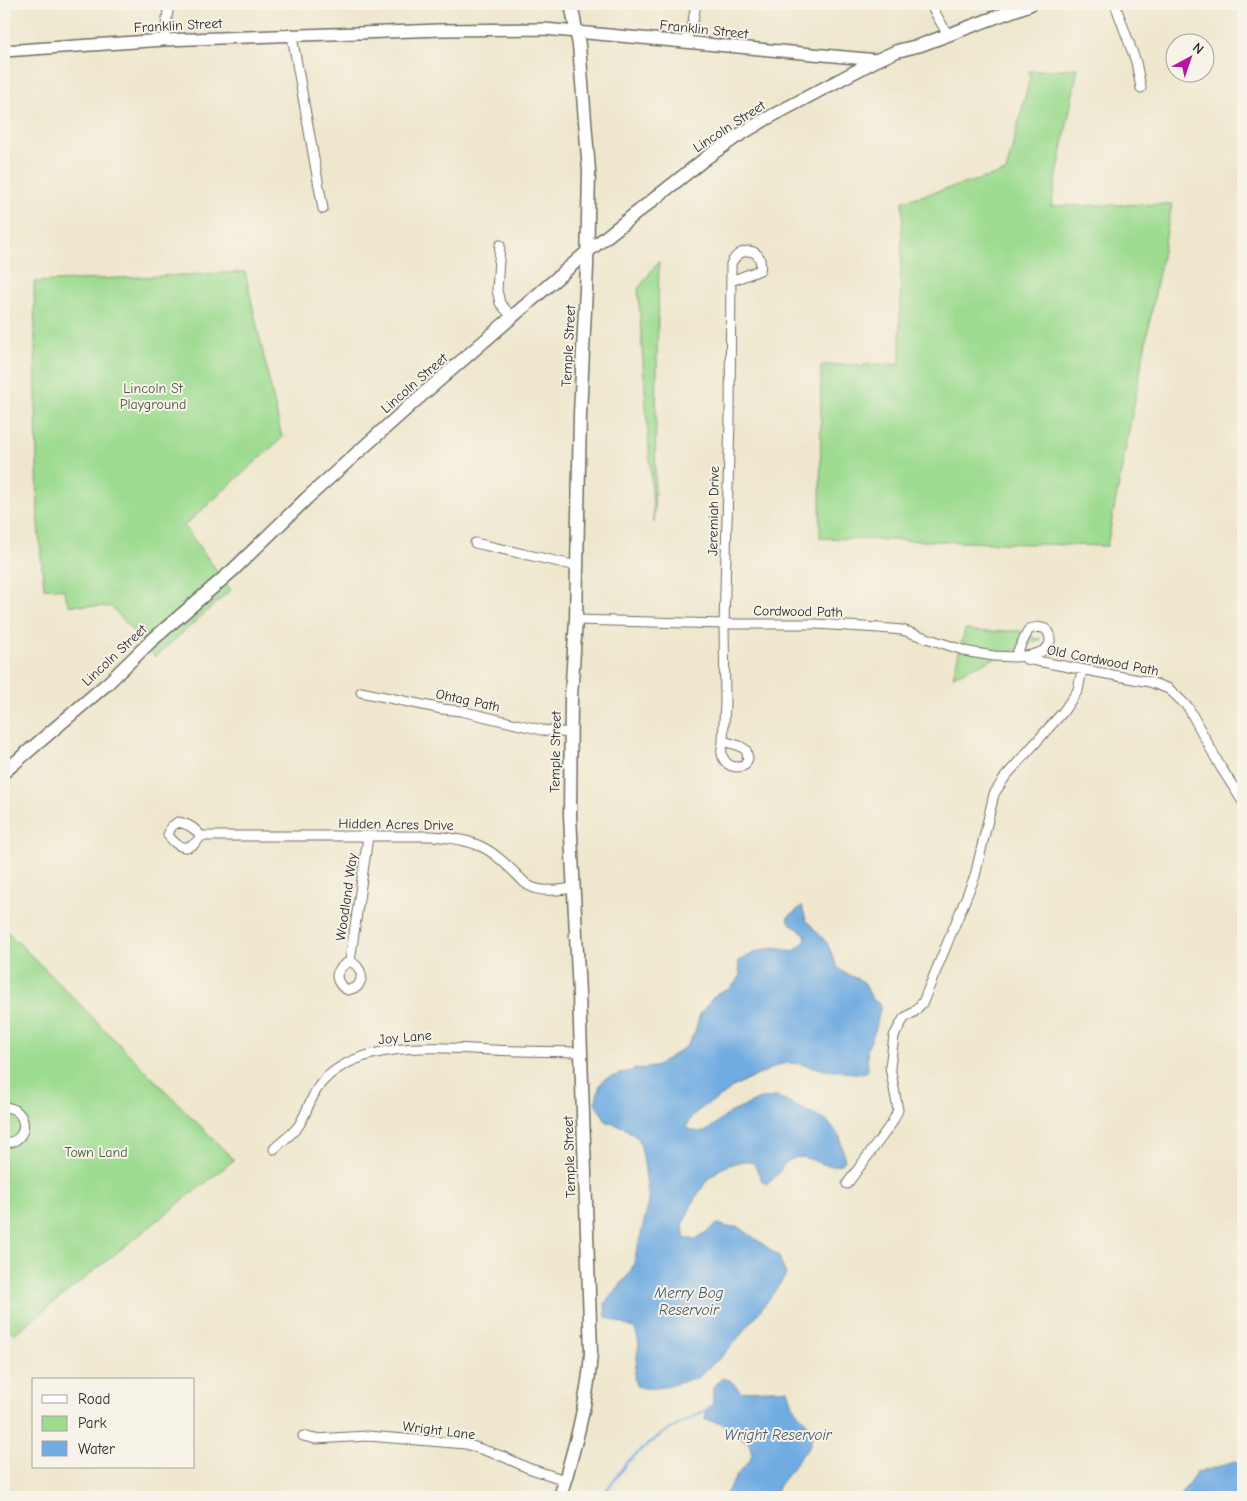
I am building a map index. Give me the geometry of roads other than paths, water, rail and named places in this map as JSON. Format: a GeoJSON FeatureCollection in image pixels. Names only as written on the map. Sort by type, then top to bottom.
{"type":"FeatureCollection","features":[{"type":"Feature","properties":{"kind":"main road","name":"Temple Street"},"geometry":{"type":"LineString","coordinates":[[560,1497],[582,1414],[589,1378],[591,1353],[580,994],[570,815],[570,733],[578,566],[580,414],[589,162],[577,31],[572,4]]}},
{"type":"Feature","properties":{"kind":"main road","name":"Franklin Street"},"geometry":{"type":"LineString","coordinates":[[877,60],[897,51],[921,45],[1031,4]]}},
{"type":"Feature","properties":{"kind":"main road","name":"Lincoln Street"},"geometry":{"type":"LineString","coordinates":[[4,772],[233,570],[314,492],[587,252],[706,158],[732,140],[792,104],[877,60]]}},
{"type":"Feature","properties":{"kind":"street"},"geometry":{"type":"LineString","coordinates":[[164,40],[169,4]]}},
{"type":"Feature","properties":{"kind":"street"},"geometry":{"type":"LineString","coordinates":[[686,42],[696,4]]}},
{"type":"Feature","properties":{"kind":"street"},"geometry":{"type":"LineString","coordinates":[[930,4],[948,35]]}},
{"type":"Feature","properties":{"kind":"street"},"geometry":{"type":"LineString","coordinates":[[1115,4],[1136,62],[1141,88]]}},
{"type":"Feature","properties":{"kind":"street","name":"Franklin Street"},"geometry":{"type":"LineString","coordinates":[[4,51],[164,40],[441,30],[544,29],[877,60]]}},
{"type":"Feature","properties":{"kind":"street"},"geometry":{"type":"LineString","coordinates":[[292,36],[323,209]]}},
{"type":"Feature","properties":{"kind":"street"},"geometry":{"type":"LineString","coordinates":[[500,245],[497,290],[500,303],[512,317]]}},
{"type":"Feature","properties":{"kind":"street","name":"Jeremiah Drive"},"geometry":{"type":"LineString","coordinates":[[723,741],[731,281]]}},
{"type":"Feature","properties":{"kind":"street"},"geometry":{"type":"LineString","coordinates":[[475,543],[578,566]]}},
{"type":"Feature","properties":{"kind":"street","name":"Cordwood Path"},"geometry":{"type":"LineString","coordinates":[[576,620],[724,624],[816,624],[879,628],[902,630],[969,652],[1016,657]]}},
{"type":"Feature","properties":{"kind":"street","name":"Old Cordwood Path"},"geometry":{"type":"LineString","coordinates":[[1016,657],[1158,684],[1169,690],[1188,707],[1220,766],[1243,802]]}},
{"type":"Feature","properties":{"kind":"street"},"geometry":{"type":"LineString","coordinates":[[847,1184],[892,1123],[898,1110],[890,1067],[894,1036],[904,1018],[914,1012],[923,1002],[968,894],[975,876],[994,794],[1005,777],[1063,712],[1078,690],[1082,670]]}},
{"type":"Feature","properties":{"kind":"street","name":"Ohtag Path"},"geometry":{"type":"LineString","coordinates":[[361,692],[442,709],[460,710],[542,730],[570,733]]}},
{"type":"Feature","properties":{"kind":"street","name":"Hidden Acres Drive"},"geometry":{"type":"LineString","coordinates":[[201,836],[431,836],[457,838],[485,847],[496,854],[532,888],[550,890],[573,888]]}},
{"type":"Feature","properties":{"kind":"street","name":"Woodland Way"},"geometry":{"type":"LineString","coordinates":[[350,961],[368,837]]}},
{"type":"Feature","properties":{"kind":"street","name":"Joy Lane"},"geometry":{"type":"LineString","coordinates":[[274,1149],[298,1126],[314,1094],[323,1081],[345,1064],[364,1056],[392,1050],[451,1047],[581,1052]]}},
{"type":"Feature","properties":{"kind":"street"},"geometry":{"type":"LineString","coordinates":[[4,1107],[15,1110],[20,1114],[24,1126],[19,1137],[14,1141],[4,1143]]}},
{"type":"Feature","properties":{"kind":"street","name":"Wright Lane"},"geometry":{"type":"LineString","coordinates":[[303,1436],[316,1438],[368,1436],[466,1444],[504,1456],[528,1468],[566,1480]]}},
{"type":"Feature","properties":{"kind":"water","name":"Merry Bog Reservoir"},"geometry":{"type":"Polygon","coordinates":[[[802,906],[806,920],[827,943],[837,966],[843,972],[864,982],[872,999],[881,1005],[876,1028],[867,1050],[868,1070],[863,1074],[825,1070],[796,1063],[781,1064],[733,1087],[700,1109],[694,1114],[686,1128],[705,1132],[730,1113],[762,1098],[777,1097],[827,1121],[840,1137],[845,1161],[839,1165],[832,1166],[801,1157],[790,1159],[774,1178],[766,1184],[762,1181],[754,1163],[743,1161],[720,1169],[708,1179],[695,1198],[685,1219],[683,1227],[685,1239],[696,1239],[718,1224],[727,1227],[739,1227],[778,1255],[786,1275],[733,1344],[699,1377],[659,1388],[636,1386],[634,1378],[639,1343],[635,1329],[606,1317],[605,1303],[629,1274],[633,1266],[649,1202],[639,1139],[623,1127],[607,1122],[595,1103],[600,1085],[604,1079],[636,1069],[655,1067],[687,1046],[695,1032],[700,1014],[717,993],[730,989],[740,976],[738,961],[771,948],[793,952],[806,940],[805,934],[791,924],[787,918],[802,906]]]}},
{"type":"Feature","properties":{"kind":"water","name":"Wright Reservoir"},"geometry":{"type":"Polygon","coordinates":[[[722,1378],[730,1380],[741,1392],[788,1389],[794,1408],[811,1428],[810,1445],[772,1497],[724,1497],[737,1475],[750,1460],[752,1454],[749,1443],[722,1423],[705,1420],[707,1409],[713,1403],[713,1387],[722,1378]]]}},
{"type":"Feature","properties":{"kind":"water"},"geometry":{"type":"Polygon","coordinates":[[[1234,1461],[1243,1463],[1243,1497],[1179,1497],[1196,1472],[1234,1461]]]}},
{"type":"Feature","properties":{"kind":"waterway"},"geometry":{"type":"LineString","coordinates":[[602,1497],[627,1462],[660,1435],[708,1409]]}},
{"type":"Feature","properties":{"kind":"park label","name":"Lincoln St Playground"},"geometry":{"type":"Point","coordinates":[153,396]}},
{"type":"Feature","properties":{"kind":"park label","name":"Town Land"},"geometry":{"type":"Point","coordinates":[96,1152]}}]}
